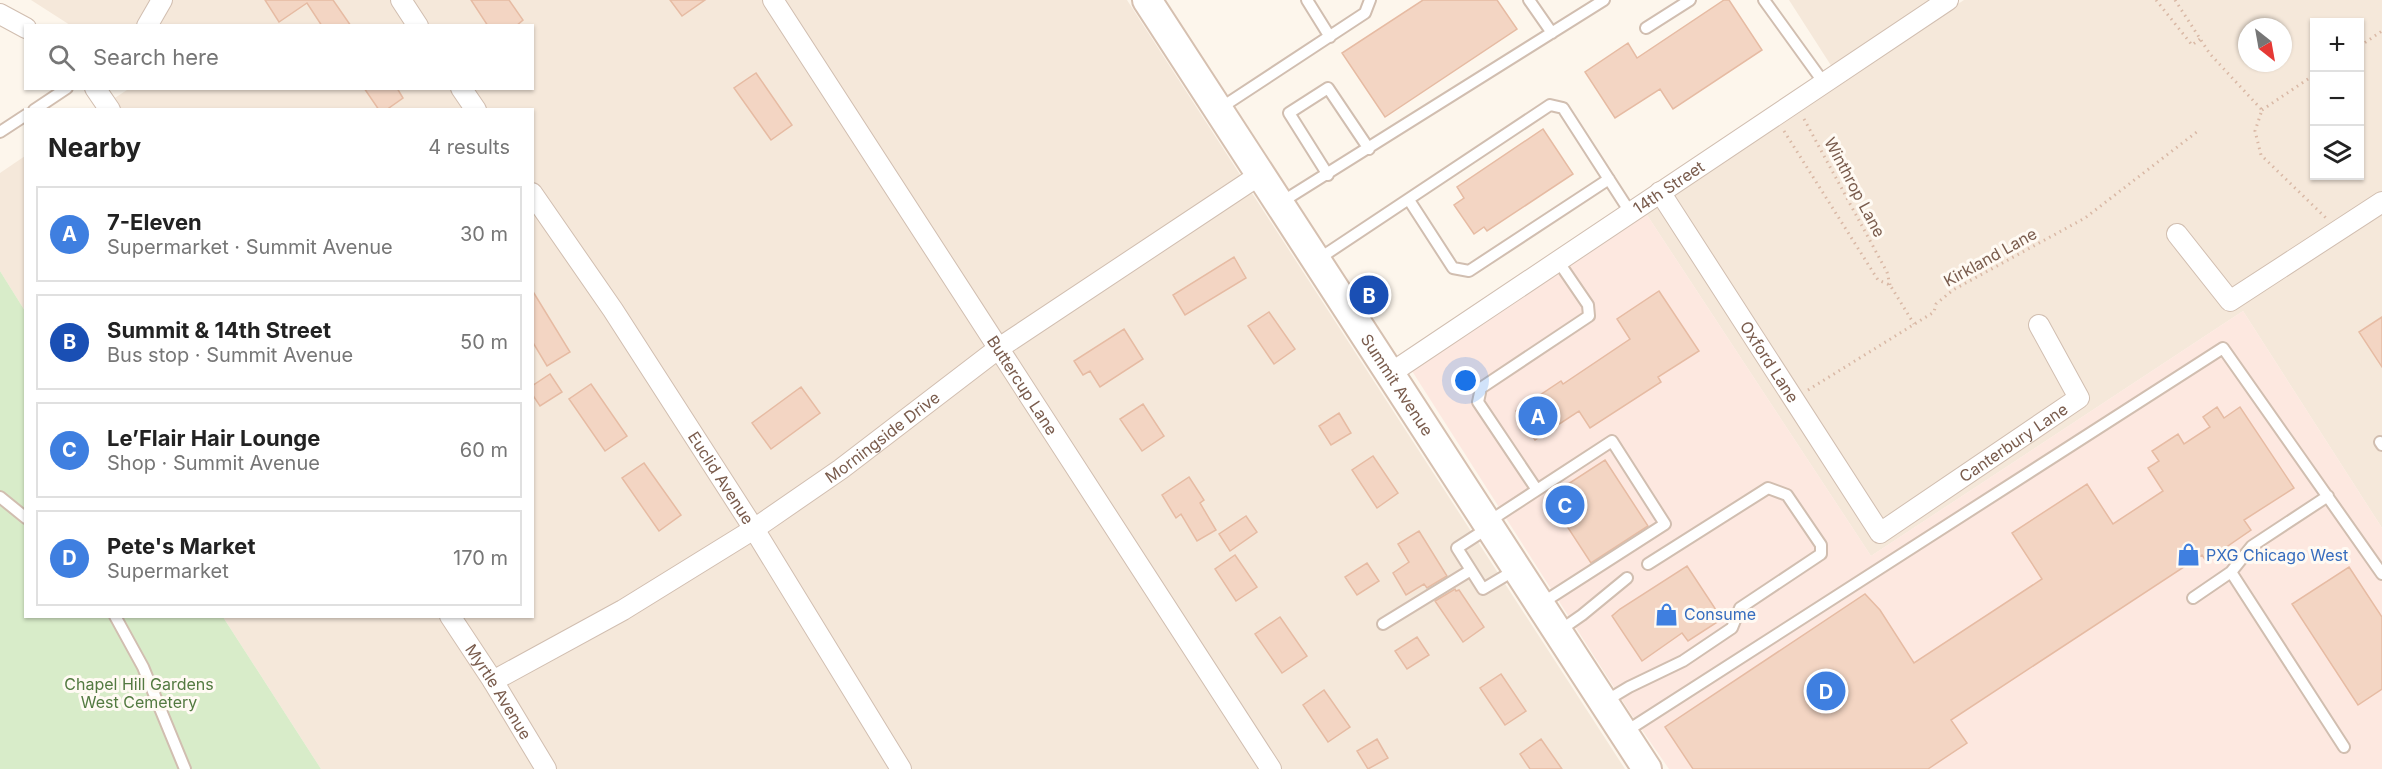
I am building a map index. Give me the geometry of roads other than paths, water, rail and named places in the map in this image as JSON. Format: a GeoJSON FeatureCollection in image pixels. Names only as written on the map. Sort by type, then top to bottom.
{"type":"FeatureCollection","features":[{"type":"Feature","properties":{"kind":"main road","name":"Summit Avenue"},"geometry":{"type":"LineString","coordinates":[[1147,0],[1647,769]]}},
{"type":"Feature","properties":{"kind":"street"},"geometry":{"type":"LineString","coordinates":[[148,24],[162,0]]}},
{"type":"Feature","properties":{"kind":"street"},"geometry":{"type":"LineString","coordinates":[[401,0],[417,24]]}},
{"type":"Feature","properties":{"kind":"street","name":"Buttercup Lane"},"geometry":{"type":"LineString","coordinates":[[773,0],[1272,769]]}},
{"type":"Feature","properties":{"kind":"street","name":"14th Street"},"geometry":{"type":"LineString","coordinates":[[1391,373],[1948,0]]}},
{"type":"Feature","properties":{"kind":"street"},"geometry":{"type":"LineString","coordinates":[[0,14],[24,27]]}},
{"type":"Feature","properties":{"kind":"street"},"geometry":{"type":"LineString","coordinates":[[462,90],[475,108]]}},
{"type":"Feature","properties":{"kind":"street","name":"Morningside Drive"},"geometry":{"type":"LineString","coordinates":[[493,681],[623,610],[754,529],[841,469],[999,348],[1261,174]]}},
{"type":"Feature","properties":{"kind":"street","name":"Oxford Lane"},"geometry":{"type":"LineString","coordinates":[[1660,192],[1880,533]]}},
{"type":"Feature","properties":{"kind":"street","name":"Euclid Avenue"},"geometry":{"type":"LineString","coordinates":[[534,196],[613,310],[754,529],[901,769]]}},
{"type":"Feature","properties":{"kind":"street"},"geometry":{"type":"LineString","coordinates":[[2176,234],[2229,301],[2382,202]]}},
{"type":"Feature","properties":{"kind":"street","name":"Canterbury Lane"},"geometry":{"type":"LineString","coordinates":[[1880,533],[2079,398],[2039,325]]}},
{"type":"Feature","properties":{"kind":"street","name":"Myrtle Avenue"},"geometry":{"type":"LineString","coordinates":[[451,618],[493,681],[546,769]]}},
{"type":"Feature","properties":{"kind":"lane"},"geometry":{"type":"LineString","coordinates":[[1307,0],[1330,37]]}},
{"type":"Feature","properties":{"kind":"lane"},"geometry":{"type":"LineString","coordinates":[[1219,109],[1365,13],[1370,0]]}},
{"type":"Feature","properties":{"kind":"lane"},"geometry":{"type":"LineString","coordinates":[[1529,0],[1552,33]]}},
{"type":"Feature","properties":{"kind":"lane"},"geometry":{"type":"LineString","coordinates":[[1280,203],[1604,0]]}},
{"type":"Feature","properties":{"kind":"lane"},"geometry":{"type":"LineString","coordinates":[[1647,27],[1690,0]]}},
{"type":"Feature","properties":{"kind":"lane"},"geometry":{"type":"LineString","coordinates":[[1764,0],[1824,83]]}},
{"type":"Feature","properties":{"kind":"lane"},"geometry":{"type":"LineString","coordinates":[[1328,175],[1289,113],[1328,88],[1369,148]]}},
{"type":"Feature","properties":{"kind":"lane"},"geometry":{"type":"LineString","coordinates":[[37,108],[64,90]]}},
{"type":"Feature","properties":{"kind":"lane"},"geometry":{"type":"LineString","coordinates":[[1317,260],[1550,105],[1563,108],[1630,212]]}},
{"type":"Feature","properties":{"kind":"lane"},"geometry":{"type":"LineString","coordinates":[[0,132],[24,116]]}},
{"type":"Feature","properties":{"kind":"lane"},"geometry":{"type":"LineString","coordinates":[[1408,200],[1453,268],[1468,271],[1609,179]]}},
{"type":"Feature","properties":{"kind":"lane"},"geometry":{"type":"LineString","coordinates":[[1537,490],[1478,402],[1481,388],[1589,316],[1588,305],[1558,261]]}},
{"type":"Feature","properties":{"kind":"lane"},"geometry":{"type":"LineString","coordinates":[[1624,733],[2223,348],[2382,574]]}},
{"type":"Feature","properties":{"kind":"lane"},"geometry":{"type":"LineString","coordinates":[[1518,568],[1483,589],[1457,548],[1537,490],[1612,441],[1665,524],[1540,603]]}},
{"type":"Feature","properties":{"kind":"lane"},"geometry":{"type":"LineString","coordinates":[[1604,703],[1629,687],[1683,661],[1732,628],[1740,608],[1821,554],[1821,545],[1787,495],[1768,488],[1648,564]]}},
{"type":"Feature","properties":{"kind":"lane"},"geometry":{"type":"LineString","coordinates":[[0,496],[24,516]]}},
{"type":"Feature","properties":{"kind":"lane"},"geometry":{"type":"LineString","coordinates":[[2193,598],[2231,572],[2252,546],[2328,496]]}},
{"type":"Feature","properties":{"kind":"lane"},"geometry":{"type":"LineString","coordinates":[[1383,624],[1471,570]]}},
{"type":"Feature","properties":{"kind":"lane"},"geometry":{"type":"LineString","coordinates":[[2231,572],[2344,747]]}},
{"type":"Feature","properties":{"kind":"lane"},"geometry":{"type":"LineString","coordinates":[[1558,631],[1582,615],[1627,578]]}},
{"type":"Feature","properties":{"kind":"lane"},"geometry":{"type":"LineString","coordinates":[[116,618],[142,667],[185,769]]}},
{"type":"Feature","properties":{"kind":"place","name":"Summit & 14th Street"},"geometry":{"type":"Point","coordinates":[1369,295]}},
{"type":"Feature","properties":{"kind":"place","name":"7-Eleven"},"geometry":{"type":"Point","coordinates":[1538,416]}},
{"type":"Feature","properties":{"kind":"place","name":"Le’Flair Hair Lounge"},"geometry":{"type":"Point","coordinates":[1565,505]}},
{"type":"Feature","properties":{"kind":"place","name":"PXG Chicago West"},"geometry":{"type":"Point","coordinates":[2188,555]}},
{"type":"Feature","properties":{"kind":"place","name":"Consume"},"geometry":{"type":"Point","coordinates":[1666,614]}},
{"type":"Feature","properties":{"kind":"place","name":"Pete's Market"},"geometry":{"type":"Point","coordinates":[1826,691]}},
{"type":"Feature","properties":{"kind":"park label","name":"Chapel Hill Gardens West Cemetery"},"geometry":{"type":"Point","coordinates":[139,693]}}]}
